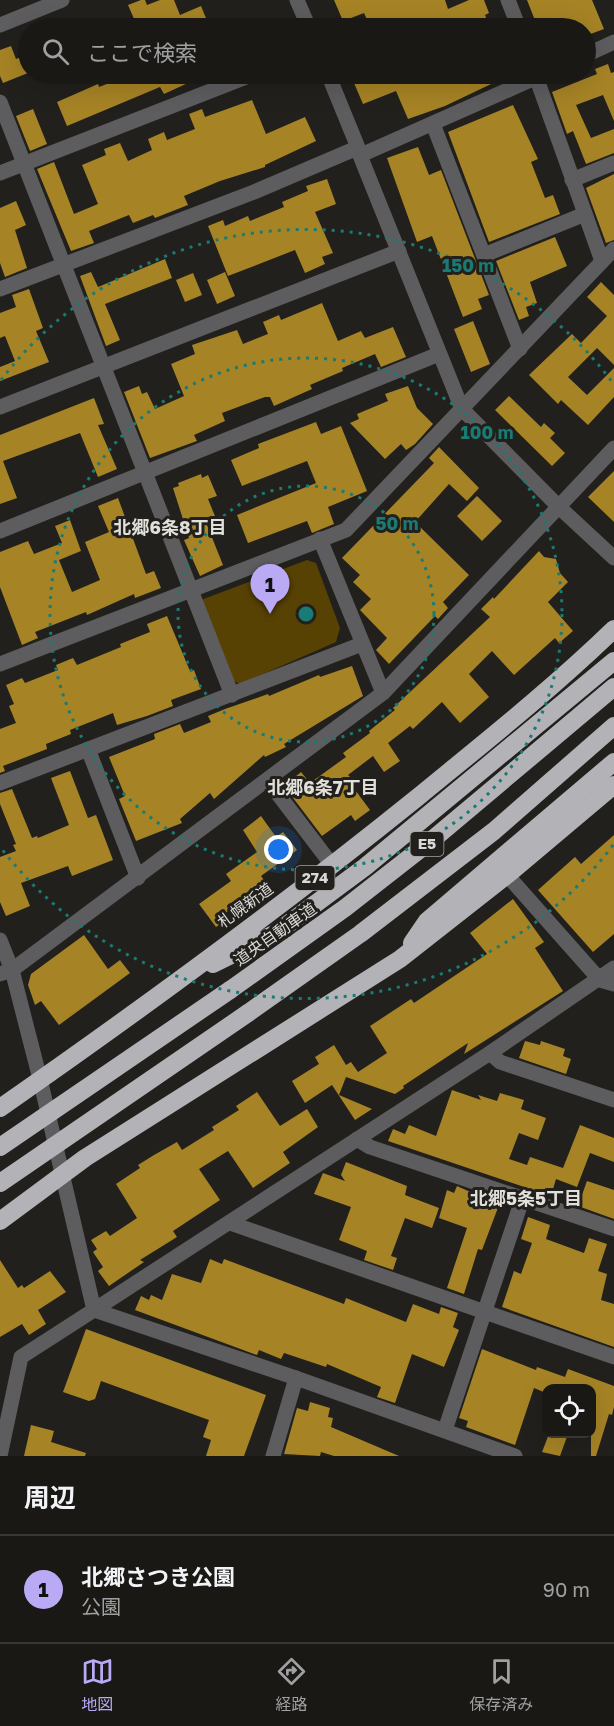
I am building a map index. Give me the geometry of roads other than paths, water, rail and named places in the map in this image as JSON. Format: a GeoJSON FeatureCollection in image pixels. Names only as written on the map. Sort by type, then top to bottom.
{"type":"FeatureCollection","features":[{"type":"Feature","properties":{"kind":"highway","name":"札幌新道"},"geometry":{"type":"LineString","coordinates":[[0,1108],[332,865],[495,735],[614,629]]}},
{"type":"Feature","properties":{"kind":"highway"},"geometry":{"type":"LineString","coordinates":[[171,985],[276,933],[365,867],[614,661]]}},
{"type":"Feature","properties":{"kind":"highway","name":"道央自動車道"},"geometry":{"type":"LineString","coordinates":[[0,1147],[345,908],[474,807],[614,687]]}},
{"type":"Feature","properties":{"kind":"highway","name":"E5"},"geometry":{"type":"LineString","coordinates":[[0,1183],[360,934],[494,831],[614,726]]}},
{"type":"Feature","properties":{"kind":"highway"},"geometry":{"type":"LineString","coordinates":[[400,959],[427,921],[614,762]]}},
{"type":"Feature","properties":{"kind":"highway"},"geometry":{"type":"LineString","coordinates":[[0,1221],[85,1158],[400,959],[507,875],[614,784]]}},
{"type":"Feature","properties":{"kind":"street"},"geometry":{"type":"LineString","coordinates":[[0,25],[63,0]]}},
{"type":"Feature","properties":{"kind":"street"},"geometry":{"type":"LineString","coordinates":[[297,0],[305,18]]}},
{"type":"Feature","properties":{"kind":"street"},"geometry":{"type":"LineString","coordinates":[[508,0],[515,18]]}},
{"type":"Feature","properties":{"kind":"street"},"geometry":{"type":"LineString","coordinates":[[596,50],[614,42]]}},
{"type":"Feature","properties":{"kind":"street"},"geometry":{"type":"LineString","coordinates":[[0,174],[228,84]]}},
{"type":"Feature","properties":{"kind":"street"},"geometry":{"type":"LineString","coordinates":[[332,84],[462,409],[559,507],[614,558]]}},
{"type":"Feature","properties":{"kind":"street"},"geometry":{"type":"LineString","coordinates":[[361,155],[520,84]]}},
{"type":"Feature","properties":{"kind":"street"},"geometry":{"type":"LineString","coordinates":[[542,84],[572,180],[602,261]]}},
{"type":"Feature","properties":{"kind":"street"},"geometry":{"type":"LineString","coordinates":[[0,102],[232,695]]}},
{"type":"Feature","properties":{"kind":"street"},"geometry":{"type":"LineString","coordinates":[[434,124],[520,349]]}},
{"type":"Feature","properties":{"kind":"street"},"geometry":{"type":"LineString","coordinates":[[0,289],[254,192],[357,148],[361,155]]}},
{"type":"Feature","properties":{"kind":"street"},"geometry":{"type":"LineString","coordinates":[[572,180],[614,163]]}},
{"type":"Feature","properties":{"kind":"street"},"geometry":{"type":"LineString","coordinates":[[484,255],[585,214]]}},
{"type":"Feature","properties":{"kind":"street"},"geometry":{"type":"LineString","coordinates":[[0,664],[346,530],[614,249]]}},
{"type":"Feature","properties":{"kind":"street"},"geometry":{"type":"LineString","coordinates":[[0,407],[399,251]]}},
{"type":"Feature","properties":{"kind":"street"},"geometry":{"type":"LineString","coordinates":[[0,531],[440,354]]}},
{"type":"Feature","properties":{"kind":"street"},"geometry":{"type":"LineString","coordinates":[[6,972],[138,878],[383,693],[614,448]]}},
{"type":"Feature","properties":{"kind":"street"},"geometry":{"type":"LineString","coordinates":[[320,539],[383,693]]}},
{"type":"Feature","properties":{"kind":"street"},"geometry":{"type":"LineString","coordinates":[[0,783],[362,644]]}},
{"type":"Feature","properties":{"kind":"street"},"geometry":{"type":"LineString","coordinates":[[88,749],[138,878]]}},
{"type":"Feature","properties":{"kind":"street"},"geometry":{"type":"LineString","coordinates":[[268,781],[332,865]]}},
{"type":"Feature","properties":{"kind":"street"},"geometry":{"type":"LineString","coordinates":[[507,875],[607,982]]}},
{"type":"Feature","properties":{"kind":"street"},"geometry":{"type":"LineString","coordinates":[[0,940],[6,972],[40,1079],[94,1310]]}},
{"type":"Feature","properties":{"kind":"street"},"geometry":{"type":"LineString","coordinates":[[0,1456],[21,1357],[490,1053],[607,982],[614,968]]}},
{"type":"Feature","properties":{"kind":"street"},"geometry":{"type":"LineString","coordinates":[[490,1053],[501,1062],[614,1101]]}},
{"type":"Feature","properties":{"kind":"street"},"geometry":{"type":"LineString","coordinates":[[357,1139],[370,1147],[614,1229]]}},
{"type":"Feature","properties":{"kind":"street"},"geometry":{"type":"LineString","coordinates":[[445,1430],[523,1197]]}},
{"type":"Feature","properties":{"kind":"street"},"geometry":{"type":"LineString","coordinates":[[230,1223],[614,1357]]}},
{"type":"Feature","properties":{"kind":"street"},"geometry":{"type":"LineString","coordinates":[[94,1310],[296,1378],[515,1456]]}},
{"type":"Feature","properties":{"kind":"street"},"geometry":{"type":"LineString","coordinates":[[273,1456],[296,1378]]}},
{"type":"Feature","properties":{"kind":"place","name":"北郷さつき公園"},"geometry":{"type":"Point","coordinates":[270,614]}},
{"type":"Feature","properties":{"kind":"district","name":"北郷6条8丁目"},"geometry":{"type":"Point","coordinates":[170,528]}},
{"type":"Feature","properties":{"kind":"district","name":"北郷6条7丁目"},"geometry":{"type":"Point","coordinates":[323,788]}},
{"type":"Feature","properties":{"kind":"district","name":"北郷5条5丁目"},"geometry":{"type":"Point","coordinates":[526,1199]}}]}
